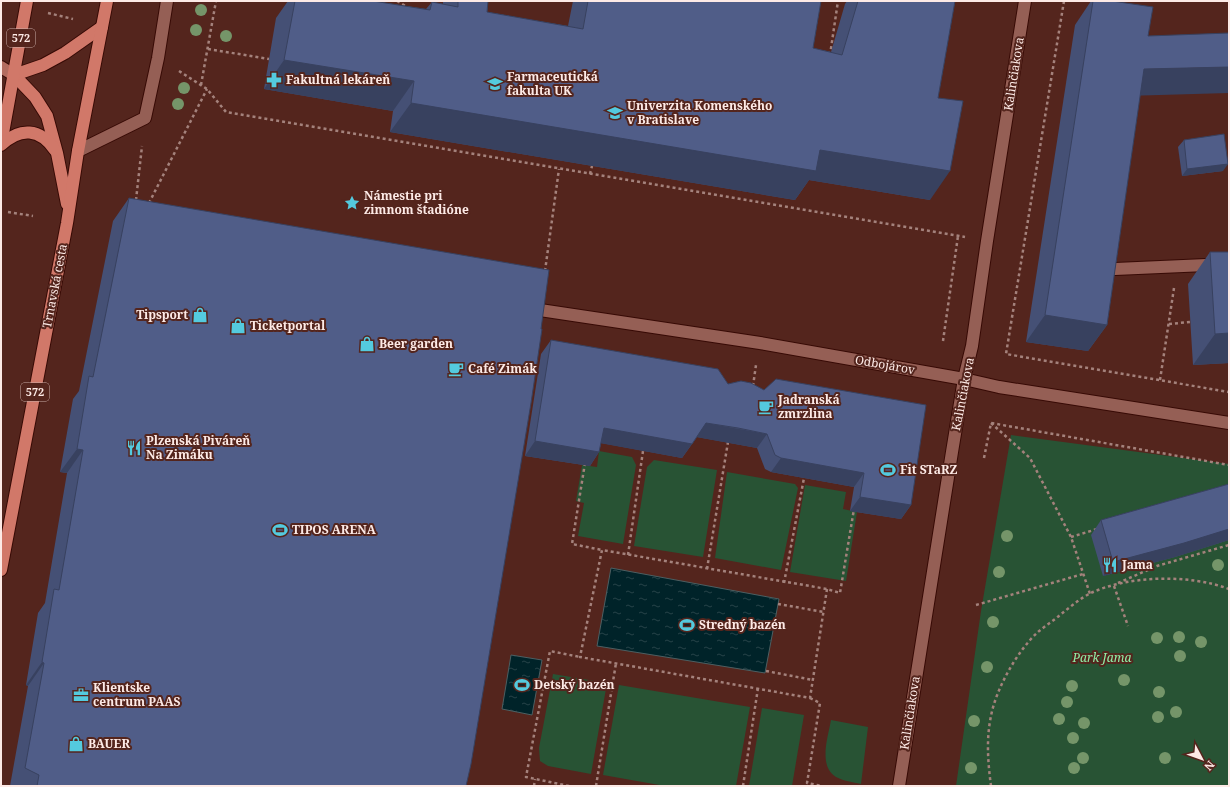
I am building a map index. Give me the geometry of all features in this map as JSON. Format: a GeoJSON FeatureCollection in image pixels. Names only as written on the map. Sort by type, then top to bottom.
{"type":"FeatureCollection","features":[{"type":"Feature","properties":{"kind":"main road","name":"572"},"geometry":{"type":"LineString","coordinates":[[1,145],[27,1]]}},
{"type":"Feature","properties":{"kind":"main road","name":"Trnavská cesta"},"geometry":{"type":"LineString","coordinates":[[1,570],[107,1]]}},
{"type":"Feature","properties":{"kind":"main road"},"geometry":{"type":"LineString","coordinates":[[68,214],[57,152],[48,116],[35,97],[14,75],[43,65],[65,53],[102,26]]}},
{"type":"Feature","properties":{"kind":"main road"},"geometry":{"type":"LineString","coordinates":[[1,145],[10,137],[23,132],[37,134],[49,141],[57,152]]}},
{"type":"Feature","properties":{"kind":"street"},"geometry":{"type":"LineString","coordinates":[[78,151],[145,118],[158,58],[167,1]]}},
{"type":"Feature","properties":{"kind":"street","name":"Kalinčiakova"},"geometry":{"type":"LineString","coordinates":[[899,786],[964,379],[972,346],[1025,1]]}},
{"type":"Feature","properties":{"kind":"street"},"geometry":{"type":"LineString","coordinates":[[1,67],[14,75]]}},
{"type":"Feature","properties":{"kind":"street"},"geometry":{"type":"LineString","coordinates":[[1115,269],[1229,264]]}},
{"type":"Feature","properties":{"kind":"street"},"geometry":{"type":"LineString","coordinates":[[538,324],[540,310]]}},
{"type":"Feature","properties":{"kind":"street","name":"Odbojárov"},"geometry":{"type":"LineString","coordinates":[[540,310],[760,343],[964,379],[999,387],[1229,423]]}},
{"type":"Feature","properties":{"kind":"path"},"geometry":{"type":"LineString","coordinates":[[201,85],[216,1]]}},
{"type":"Feature","properties":{"kind":"path"},"geometry":{"type":"LineString","coordinates":[[397,1],[411,9]]}},
{"type":"Feature","properties":{"kind":"path"},"geometry":{"type":"LineString","coordinates":[[829,60],[838,1]]}},
{"type":"Feature","properties":{"kind":"path"},"geometry":{"type":"LineString","coordinates":[[1064,1],[1006,354],[1229,392]]}},
{"type":"Feature","properties":{"kind":"path"},"geometry":{"type":"LineString","coordinates":[[44,11],[75,20]]}},
{"type":"Feature","properties":{"kind":"path"},"geometry":{"type":"LineString","coordinates":[[208,49],[269,59]]}},
{"type":"Feature","properties":{"kind":"path"},"geometry":{"type":"LineString","coordinates":[[158,58],[207,89],[226,112],[987,241]]}},
{"type":"Feature","properties":{"kind":"path"},"geometry":{"type":"LineString","coordinates":[[146,208],[207,89]]}},
{"type":"Feature","properties":{"kind":"path"},"geometry":{"type":"LineString","coordinates":[[135,205],[145,118]]}},
{"type":"Feature","properties":{"kind":"path"},"geometry":{"type":"LineString","coordinates":[[590,174],[592,166]]}},
{"type":"Feature","properties":{"kind":"path"},"geometry":{"type":"LineString","coordinates":[[540,310],[559,169]]}},
{"type":"Feature","properties":{"kind":"path"},"geometry":{"type":"LineString","coordinates":[[8,212],[33,216]]}},
{"type":"Feature","properties":{"kind":"path"},"geometry":{"type":"LineString","coordinates":[[943,341],[958,236]]}},
{"type":"Feature","properties":{"kind":"path"},"geometry":{"type":"LineString","coordinates":[[1160,380],[1174,286]]}},
{"type":"Feature","properties":{"kind":"path"},"geometry":{"type":"LineString","coordinates":[[1169,324],[1190,322]]}},
{"type":"Feature","properties":{"kind":"path"},"geometry":{"type":"LineString","coordinates":[[753,388],[760,343]]}},
{"type":"Feature","properties":{"kind":"path"},"geometry":{"type":"LineString","coordinates":[[984,458],[991,423]]}},
{"type":"Feature","properties":{"kind":"path"},"geometry":{"type":"LineString","coordinates":[[991,423],[1229,465]]}},
{"type":"Feature","properties":{"kind":"path"},"geometry":{"type":"LineString","coordinates":[[991,423],[1030,458],[1071,537],[1090,594]]}},
{"type":"Feature","properties":{"kind":"path"},"geometry":{"type":"LineString","coordinates":[[707,569],[728,442]]}},
{"type":"Feature","properties":{"kind":"path"},"geometry":{"type":"LineString","coordinates":[[628,555],[643,451]]}},
{"type":"Feature","properties":{"kind":"path"},"geometry":{"type":"LineString","coordinates":[[586,458],[572,544],[827,589],[840,593],[855,504]]}},
{"type":"Feature","properties":{"kind":"path"},"geometry":{"type":"LineString","coordinates":[[784,582],[804,478]]}},
{"type":"Feature","properties":{"kind":"path"},"geometry":{"type":"LineString","coordinates":[[1071,537],[1101,528]]}},
{"type":"Feature","properties":{"kind":"path"},"geometry":{"type":"LineString","coordinates":[[991,786],[987,756],[991,716],[1006,677],[1019,655],[1037,633],[1072,604],[1090,594],[1113,586],[1157,566],[1229,545]]}},
{"type":"Feature","properties":{"kind":"path"},"geometry":{"type":"LineString","coordinates":[[580,657],[602,550]]}},
{"type":"Feature","properties":{"kind":"path"},"geometry":{"type":"LineString","coordinates":[[976,605],[1083,574]]}},
{"type":"Feature","properties":{"kind":"path"},"geometry":{"type":"LineString","coordinates":[[1113,586],[1130,582],[1157,579],[1188,579],[1219,585],[1229,589]]}},
{"type":"Feature","properties":{"kind":"path"},"geometry":{"type":"LineString","coordinates":[[1113,586],[1128,626]]}},
{"type":"Feature","properties":{"kind":"path"},"geometry":{"type":"LineString","coordinates":[[810,698],[827,589]]}},
{"type":"Feature","properties":{"kind":"path"},"geometry":{"type":"LineString","coordinates":[[778,604],[824,612]]}},
{"type":"Feature","properties":{"kind":"path"},"geometry":{"type":"LineString","coordinates":[[569,786],[526,777],[550,651],[810,698],[820,703],[807,784],[822,786]]}},
{"type":"Feature","properties":{"kind":"path"},"geometry":{"type":"LineString","coordinates":[[596,786],[616,663]]}},
{"type":"Feature","properties":{"kind":"path"},"geometry":{"type":"LineString","coordinates":[[766,671],[813,680]]}},
{"type":"Feature","properties":{"kind":"path"},"geometry":{"type":"LineString","coordinates":[[743,786],[758,688]]}},
{"type":"Feature","properties":{"kind":"path"},"geometry":{"type":"LineString","coordinates":[[534,786],[535,779]]}},
{"type":"Feature","properties":{"kind":"green space","name":"Park Jama"},"geometry":{"type":"Polygon","coordinates":[[[1011,435],[1229,464],[1229,786],[956,786],[981,611],[1011,435]]]}},
{"type":"Feature","properties":{"kind":"green space"},"geometry":{"type":"Polygon","coordinates":[[[599,451],[632,457],[636,465],[623,544],[578,536],[584,503],[576,501],[582,465],[597,467],[599,451]]]}},
{"type":"Feature","properties":{"kind":"green space"},"geometry":{"type":"Polygon","coordinates":[[[654,460],[717,470],[703,557],[634,546],[647,467],[654,460]]]}},
{"type":"Feature","properties":{"kind":"green space"},"geometry":{"type":"Polygon","coordinates":[[[727,472],[795,484],[798,488],[781,570],[715,558],[727,472]]]}},
{"type":"Feature","properties":{"kind":"green space"},"geometry":{"type":"Polygon","coordinates":[[[805,485],[846,492],[843,509],[857,512],[846,581],[790,572],[805,485]]]}},
{"type":"Feature","properties":{"kind":"green space"},"geometry":{"type":"Polygon","coordinates":[[[553,674],[607,683],[591,774],[548,766],[540,761],[539,748],[553,674]]]}},
{"type":"Feature","properties":{"kind":"green space"},"geometry":{"type":"Polygon","coordinates":[[[619,685],[750,707],[736,786],[665,786],[603,775],[619,685]]]}},
{"type":"Feature","properties":{"kind":"green space"},"geometry":{"type":"Polygon","coordinates":[[[762,708],[804,715],[792,786],[749,786],[762,708]]]}},
{"type":"Feature","properties":{"kind":"green space"},"geometry":{"type":"Polygon","coordinates":[[[831,720],[868,727],[861,784],[836,777],[830,772],[827,766],[826,751],[831,720]]]}},
{"type":"Feature","properties":{"kind":"water","name":"Stredný bazén"},"geometry":{"type":"Polygon","coordinates":[[[611,568],[779,599],[765,673],[597,646],[611,568]]]}},
{"type":"Feature","properties":{"kind":"water","name":"Detský bazén"},"geometry":{"type":"Polygon","coordinates":[[[511,655],[542,660],[532,715],[502,709],[511,655]]]}},
{"type":"Feature","properties":{"kind":"building","name":"Univerzita Komenského v Bratislave"},"geometry":{"type":"Polygon","coordinates":[[[295,1],[373,1],[430,10],[432,2],[458,7],[458,1],[488,1],[487,12],[583,29],[588,1],[821,1],[813,48],[842,55],[858,1],[955,1],[938,98],[963,101],[950,171],[820,150],[816,171],[411,103],[414,81],[284,60],[295,1]]]}},
{"type":"Feature","properties":{"kind":"building"},"geometry":{"type":"Polygon","coordinates":[[[1093,1],[1112,1],[1153,7],[1148,36],[1229,33],[1229,67],[1144,69],[1107,325],[1045,315],[1093,1]]]}},
{"type":"Feature","properties":{"kind":"building"},"geometry":{"type":"Polygon","coordinates":[[[1224,134],[1228,164],[1187,169],[1184,140],[1224,134]]]}},
{"type":"Feature","properties":{"kind":"building","name":"TIPOS ARENA"},"geometry":{"type":"Polygon","coordinates":[[[129,198],[549,270],[531,403],[471,764],[466,786],[37,786],[39,775],[25,768],[44,663],[42,662],[54,589],[59,590],[83,450],[77,449],[89,376],[93,377],[129,198]]]}},
{"type":"Feature","properties":{"kind":"building"},"geometry":{"type":"Polygon","coordinates":[[[1210,252],[1229,252],[1229,333],[1215,334],[1210,252]]]}},
{"type":"Feature","properties":{"kind":"building"},"geometry":{"type":"Polygon","coordinates":[[[551,340],[718,369],[728,384],[741,381],[751,383],[764,390],[776,379],[926,405],[911,505],[860,497],[864,473],[781,458],[775,455],[767,434],[738,428],[706,423],[692,444],[604,428],[599,452],[535,441],[551,340]]]}},
{"type":"Feature","properties":{"kind":"building"},"geometry":{"type":"Polygon","coordinates":[[[1229,484],[1229,529],[1113,562],[1101,520],[1229,484]]]}},
{"type":"Feature","properties":{"kind":"place","name":"Fakultná lekáreň"},"geometry":{"type":"Point","coordinates":[274,80]}},
{"type":"Feature","properties":{"kind":"place","name":"Farmaceutická fakulta UK"},"geometry":{"type":"Point","coordinates":[495,84]}},
{"type":"Feature","properties":{"kind":"place","name":"Univerzita Komenského v Bratislave"},"geometry":{"type":"Point","coordinates":[615,113]}},
{"type":"Feature","properties":{"kind":"place","name":"Námestie pri zimnom štadióne"},"geometry":{"type":"Point","coordinates":[352,203]}},
{"type":"Feature","properties":{"kind":"place","name":"Tipsport"},"geometry":{"type":"Point","coordinates":[200,315]}},
{"type":"Feature","properties":{"kind":"place","name":"Ticketportal"},"geometry":{"type":"Point","coordinates":[238,326]}},
{"type":"Feature","properties":{"kind":"place","name":"Beer garden"},"geometry":{"type":"Point","coordinates":[367,344]}},
{"type":"Feature","properties":{"kind":"place","name":"Café Zimák"},"geometry":{"type":"Point","coordinates":[456,369]}},
{"type":"Feature","properties":{"kind":"place","name":"Jadranská zmrzlina"},"geometry":{"type":"Point","coordinates":[766,407]}},
{"type":"Feature","properties":{"kind":"place","name":"Plzenská Piváreň Na Zimáku"},"geometry":{"type":"Point","coordinates":[134,448]}},
{"type":"Feature","properties":{"kind":"place","name":"Fit STaRZ"},"geometry":{"type":"Point","coordinates":[888,470]}},
{"type":"Feature","properties":{"kind":"place","name":"TIPOS ARENA"},"geometry":{"type":"Point","coordinates":[280,530]}},
{"type":"Feature","properties":{"kind":"place","name":"Jama"},"geometry":{"type":"Point","coordinates":[1110,565]}},
{"type":"Feature","properties":{"kind":"place","name":"Stredný bazén"},"geometry":{"type":"Point","coordinates":[687,625]}},
{"type":"Feature","properties":{"kind":"place","name":"Detský bazén"},"geometry":{"type":"Point","coordinates":[522,685]}},
{"type":"Feature","properties":{"kind":"place","name":"Klientske centrum PAAS"},"geometry":{"type":"Point","coordinates":[81,695]}},
{"type":"Feature","properties":{"kind":"place","name":"BAUER"},"geometry":{"type":"Point","coordinates":[76,744]}}]}
